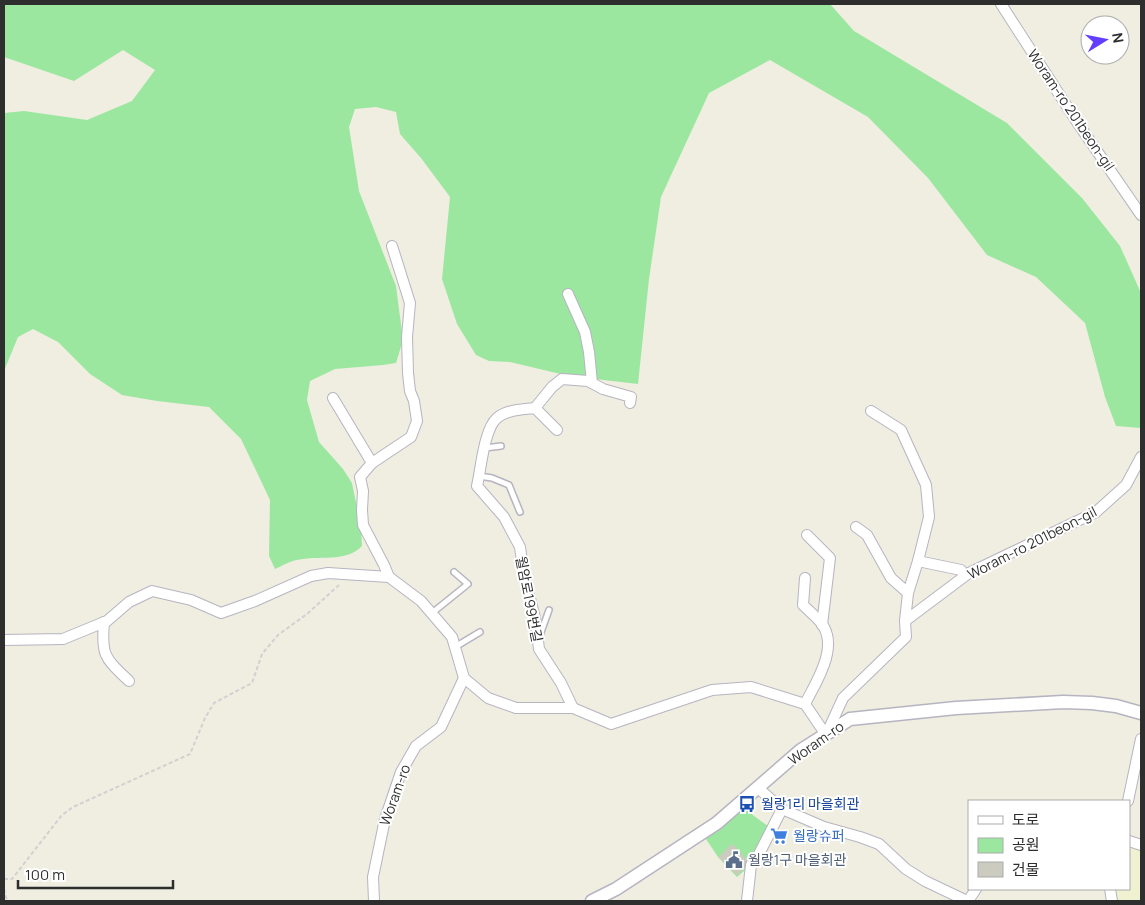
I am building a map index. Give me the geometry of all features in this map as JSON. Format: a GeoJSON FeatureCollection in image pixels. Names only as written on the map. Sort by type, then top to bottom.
{"type":"FeatureCollection","features":[{"type":"Feature","properties":{"kind":"street","name":"Woram-ro 201beon-gil"},"geometry":{"type":"LineString","coordinates":[[1001,4],[1077,122],[1141,215]]}},
{"type":"Feature","properties":{"kind":"street"},"geometry":{"type":"LineString","coordinates":[[392,246],[410,303],[407,337],[408,373],[417,421],[411,437],[372,464],[360,477],[363,491],[363,525],[389,577],[421,601],[452,637],[464,678],[488,698],[516,708],[573,708],[611,724],[712,690],[751,688],[806,704],[826,735]]}},
{"type":"Feature","properties":{"kind":"street"},"geometry":{"type":"LineString","coordinates":[[568,294],[586,332],[592,383]]}},
{"type":"Feature","properties":{"kind":"street"},"geometry":{"type":"LineString","coordinates":[[479,476],[489,427],[497,417],[517,410],[535,408],[552,387],[562,379],[588,381],[603,390],[631,397],[630,403]]}},
{"type":"Feature","properties":{"kind":"street"},"geometry":{"type":"LineString","coordinates":[[333,398],[372,464]]}},
{"type":"Feature","properties":{"kind":"street"},"geometry":{"type":"LineString","coordinates":[[535,408],[557,430]]}},
{"type":"Feature","properties":{"kind":"street"},"geometry":{"type":"LineString","coordinates":[[826,735],[843,698],[906,637],[905,621],[908,593],[929,517],[926,485],[901,430],[871,411]]}},
{"type":"Feature","properties":{"kind":"street","name":"Woram-ro 201beon-gil"},"geometry":{"type":"LineString","coordinates":[[905,621],[969,573],[1096,512],[1126,485],[1141,457]]}},
{"type":"Feature","properties":{"kind":"street","name":"월암로199번길"},"geometry":{"type":"LineString","coordinates":[[479,476],[477,486],[504,517],[520,547],[524,576],[535,618],[539,649],[573,708]]}},
{"type":"Feature","properties":{"kind":"street"},"geometry":{"type":"LineString","coordinates":[[856,527],[866,535],[891,578],[908,593]]}},
{"type":"Feature","properties":{"kind":"street"},"geometry":{"type":"LineString","coordinates":[[807,535],[830,558],[822,624]]}},
{"type":"Feature","properties":{"kind":"street"},"geometry":{"type":"LineString","coordinates":[[918,561],[961,570]]}},
{"type":"Feature","properties":{"kind":"street"},"geometry":{"type":"LineString","coordinates":[[4,640],[63,639],[104,622],[129,602],[152,591],[191,600],[222,613],[255,602],[311,576],[328,573],[389,577]]}},
{"type":"Feature","properties":{"kind":"street"},"geometry":{"type":"LineString","coordinates":[[804,578],[803,605],[822,624],[830,641],[828,654],[806,704]]}},
{"type":"Feature","properties":{"kind":"street"},"geometry":{"type":"LineString","coordinates":[[104,622],[103,640],[107,660],[128,681]]}},
{"type":"Feature","properties":{"kind":"street","name":"Woram-ro"},"geometry":{"type":"LineString","coordinates":[[374,901],[373,877],[385,819],[401,772],[416,746],[441,728],[464,678]]}},
{"type":"Feature","properties":{"kind":"street","name":"Woram-ro"},"geometry":{"type":"LineString","coordinates":[[592,901],[616,889],[717,823],[801,750],[850,719],[956,708],[1062,702],[1092,702],[1141,713]]}},
{"type":"Feature","properties":{"kind":"street"},"geometry":{"type":"LineString","coordinates":[[1128,800],[1141,739]]}},
{"type":"Feature","properties":{"kind":"street"},"geometry":{"type":"LineString","coordinates":[[758,788],[782,809],[824,826],[879,844],[906,869],[925,881],[967,901],[975,890]]}},
{"type":"Feature","properties":{"kind":"street"},"geometry":{"type":"LineString","coordinates":[[747,901],[751,865],[758,856],[782,809]]}},
{"type":"Feature","properties":{"kind":"lane"},"geometry":{"type":"LineString","coordinates":[[485,448],[501,446]]}},
{"type":"Feature","properties":{"kind":"lane"},"geometry":{"type":"LineString","coordinates":[[479,476],[492,478],[509,485],[520,512]]}},
{"type":"Feature","properties":{"kind":"lane"},"geometry":{"type":"LineString","coordinates":[[431,614],[468,584],[454,572]]}},
{"type":"Feature","properties":{"kind":"lane"},"geometry":{"type":"LineString","coordinates":[[538,641],[550,610]]}},
{"type":"Feature","properties":{"kind":"lane"},"geometry":{"type":"LineString","coordinates":[[454,648],[480,632]]}},
{"type":"Feature","properties":{"kind":"path"},"geometry":{"type":"LineString","coordinates":[[4,879],[12,878],[62,815],[73,807],[190,754],[205,718],[214,703],[252,683],[262,654],[278,636],[337,588],[345,574]]}},
{"type":"Feature","properties":{"kind":"path"},"geometry":{"type":"LineString","coordinates":[[4,889],[7,901]]}},
{"type":"Feature","properties":{"kind":"shaded area"},"geometry":{"type":"Polygon","coordinates":[[[1130,841],[1141,845],[1141,901],[1114,901],[1112,890],[1130,890],[1130,841]]]}},
{"type":"Feature","properties":{"kind":"green space"},"geometry":{"type":"Polygon","coordinates":[[[4,4],[830,4],[854,31],[1007,123],[1082,198],[1120,246],[1141,293],[1141,428],[1116,426],[1105,397],[1085,323],[1036,277],[987,255],[928,178],[868,117],[770,60],[709,93],[661,197],[649,279],[638,384],[569,376],[510,362],[489,361],[476,355],[457,324],[442,279],[450,197],[421,158],[400,134],[396,112],[376,107],[355,109],[349,127],[359,191],[396,286],[403,340],[396,363],[335,369],[310,381],[307,400],[319,442],[343,469],[352,483],[361,528],[362,546],[348,555],[297,560],[275,569],[269,556],[270,500],[241,439],[209,407],[122,395],[90,374],[58,342],[33,329],[18,337],[4,371],[4,113],[24,111],[87,120],[132,101],[155,70],[123,50],[74,81],[4,57],[4,4]]]}},
{"type":"Feature","properties":{"kind":"green space"},"geometry":{"type":"Polygon","coordinates":[[[741,803],[754,816],[772,829],[751,865],[737,877],[718,857],[702,833],[741,803]]]}},
{"type":"Feature","properties":{"kind":"building","name":"월랑1구 마을회관"},"geometry":{"type":"Polygon","coordinates":[[[732,844],[747,860],[744,868],[737,875],[719,857],[732,844]]]}},
{"type":"Feature","properties":{"kind":"place","name":"월랑1리 마을회관"},"geometry":{"type":"Point","coordinates":[747,804]}},
{"type":"Feature","properties":{"kind":"place","name":"월랑슈퍼"},"geometry":{"type":"Point","coordinates":[779,836]}},
{"type":"Feature","properties":{"kind":"place","name":"월랑1구 마을회관"},"geometry":{"type":"Point","coordinates":[734,860]}}]}
